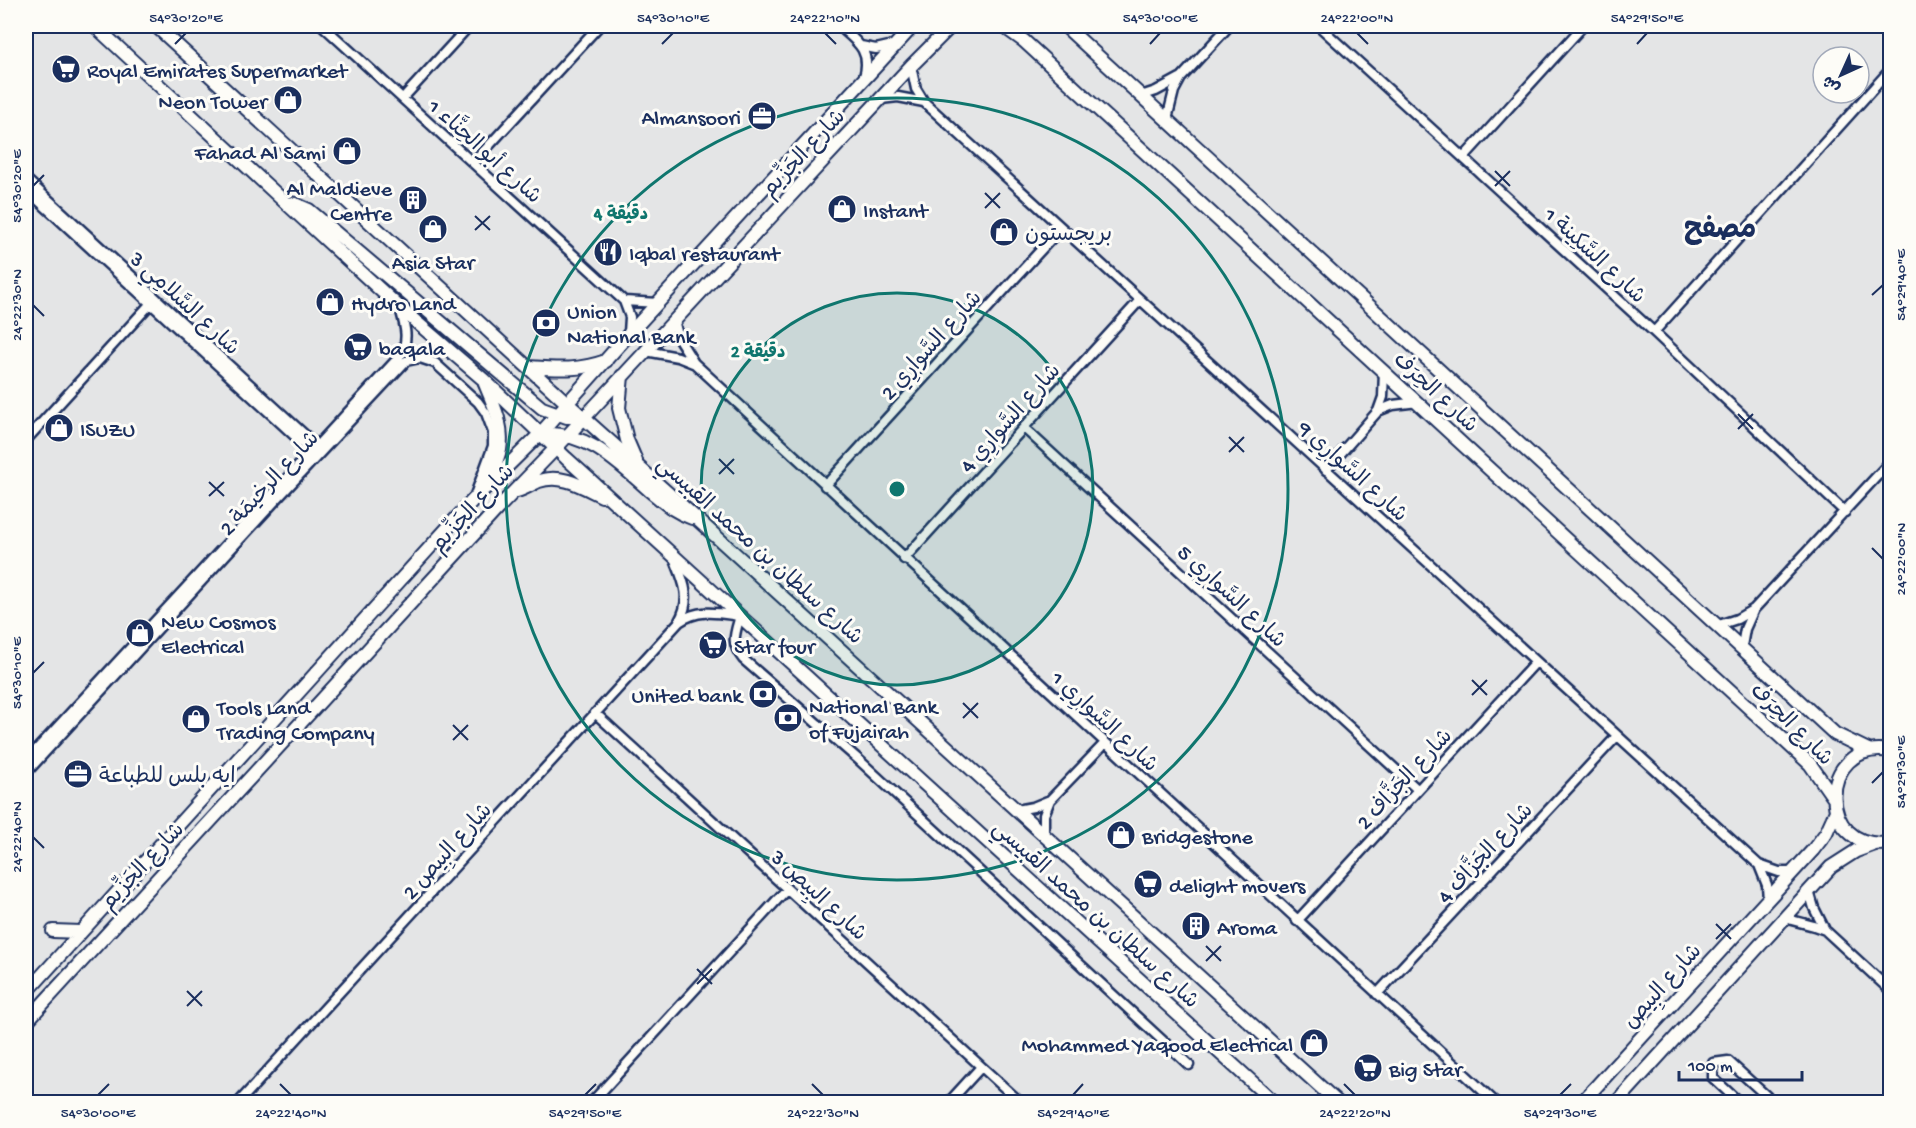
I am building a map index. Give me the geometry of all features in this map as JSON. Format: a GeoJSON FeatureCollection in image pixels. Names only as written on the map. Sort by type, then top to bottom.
{"type":"FeatureCollection","features":[{"type":"Feature","properties":{"kind":"street","name":"شارع سلطان بن محمد القبيسي"},"geometry":{"type":"LineString","coordinates":[[95,26],[400,308],[484,380],[540,434],[1270,1101]]}},
{"type":"Feature","properties":{"kind":"street","name":"شارع سلطان بن محمد القبيسي"},"geometry":{"type":"LineString","coordinates":[[156,26],[568,404],[1337,1102]]}},
{"type":"Feature","properties":{"kind":"street","name":"شارع أبو الحِنَّاء 1"},"geometry":{"type":"LineString","coordinates":[[323,26],[624,301]]}},
{"type":"Feature","properties":{"kind":"street"},"geometry":{"type":"LineString","coordinates":[[403,98],[469,26]]}},
{"type":"Feature","properties":{"kind":"street"},"geometry":{"type":"LineString","coordinates":[[473,163],[599,26]]}},
{"type":"Feature","properties":{"kind":"street"},"geometry":{"type":"LineString","coordinates":[[839,26],[861,46],[864,52],[866,66],[864,79]]}},
{"type":"Feature","properties":{"kind":"street","name":"شارع الجَزِّيم"},"geometry":{"type":"LineString","coordinates":[[26,993],[472,501],[568,404],[629,334],[913,26]]}},
{"type":"Feature","properties":{"kind":"street","name":"شارع الجَزِّيم"},"geometry":{"type":"LineString","coordinates":[[26,1022],[513,492],[951,26]]}},
{"type":"Feature","properties":{"kind":"street","name":"شارع الحِرَف"},"geometry":{"type":"LineString","coordinates":[[1003,26],[1024,41],[1810,764],[1833,797]]}},
{"type":"Feature","properties":{"kind":"street","name":"شارع الحِرَف"},"geometry":{"type":"LineString","coordinates":[[1065,26],[1742,646],[1835,734],[1870,751]]}},
{"type":"Feature","properties":{"kind":"street"},"geometry":{"type":"LineString","coordinates":[[1167,119],[1174,91],[1181,78],[1229,26]]}},
{"type":"Feature","properties":{"kind":"street","name":"شارع السَّكِينة 1"},"geometry":{"type":"LineString","coordinates":[[1319,26],[1654,332],[1845,512]]}},
{"type":"Feature","properties":{"kind":"street"},"geometry":{"type":"LineString","coordinates":[[1464,157],[1583,26]]}},
{"type":"Feature","properties":{"kind":"street"},"geometry":{"type":"LineString","coordinates":[[861,46],[883,48],[897,44]]}},
{"type":"Feature","properties":{"kind":"street","name":"شارع السَّوارِي 9"},"geometry":{"type":"LineString","coordinates":[[911,66],[913,81],[924,102],[1061,228],[1759,865],[1779,872],[1793,872]]}},
{"type":"Feature","properties":{"kind":"street"},"geometry":{"type":"LineString","coordinates":[[1654,332],[1890,70]]}},
{"type":"Feature","properties":{"kind":"street"},"geometry":{"type":"LineString","coordinates":[[1141,96],[1181,78]]}},
{"type":"Feature","properties":{"kind":"street"},"geometry":{"type":"LineString","coordinates":[[881,99],[907,97],[924,102]]}},
{"type":"Feature","properties":{"kind":"street","name":"شارع السَّلامِي 3"},"geometry":{"type":"LineString","coordinates":[[26,179],[153,301]]}},
{"type":"Feature","properties":{"kind":"street","name":"شارع السَّلامِي 3"},"geometry":{"type":"LineString","coordinates":[[26,189],[153,301],[316,451]]}},
{"type":"Feature","properties":{"kind":"street"},"geometry":{"type":"LineString","coordinates":[[286,202],[309,210],[542,408],[557,415],[584,417]]}},
{"type":"Feature","properties":{"kind":"street","name":"شارع السَّوارِي 2"},"geometry":{"type":"LineString","coordinates":[[825,486],[1061,228]]}},
{"type":"Feature","properties":{"kind":"street","name":"شارع السَّوارِي 4"},"geometry":{"type":"LineString","coordinates":[[904,559],[1140,300]]}},
{"type":"Feature","properties":{"kind":"street"},"geometry":{"type":"LineString","coordinates":[[26,440],[153,301]]}},
{"type":"Feature","properties":{"kind":"street"},"geometry":{"type":"LineString","coordinates":[[629,334],[630,317],[624,301],[658,303]]}},
{"type":"Feature","properties":{"kind":"street","name":"شارع الرخيمَة 2"},"geometry":{"type":"LineString","coordinates":[[26,773],[275,501],[276,494],[402,352],[407,335],[400,308]]}},
{"type":"Feature","properties":{"kind":"street","name":"شارع السَّوارِي 1"},"geometry":{"type":"LineString","coordinates":[[674,320],[679,339],[694,363],[1495,1102]]}},
{"type":"Feature","properties":{"kind":"street","name":"شارع السَّوارِي 1"},"geometry":{"type":"LineString","coordinates":[[646,351],[678,357],[694,363]]}},
{"type":"Feature","properties":{"kind":"street","name":"شارع الرخيمَة 2"},"geometry":{"type":"LineString","coordinates":[[26,761],[316,451],[402,364],[415,358],[430,360],[478,402],[491,425],[493,439],[491,452],[472,501]]}},
{"type":"Feature","properties":{"kind":"street"},"geometry":{"type":"LineString","coordinates":[[528,367],[568,369],[607,360]]}},
{"type":"Feature","properties":{"kind":"street"},"geometry":{"type":"LineString","coordinates":[[1326,470],[1378,411],[1383,397],[1383,371]]}},
{"type":"Feature","properties":{"kind":"street"},"geometry":{"type":"LineString","coordinates":[[622,376],[620,414],[637,465]]}},
{"type":"Feature","properties":{"kind":"street"},"geometry":{"type":"LineString","coordinates":[[484,380],[495,409],[501,435],[500,451],[489,484]]}},
{"type":"Feature","properties":{"kind":"street"},"geometry":{"type":"LineString","coordinates":[[1378,411],[1404,403],[1418,402]]}},
{"type":"Feature","properties":{"kind":"street","name":"شارع السَّوارِي 5"},"geometry":{"type":"LineString","coordinates":[[1024,428],[1417,789]]}},
{"type":"Feature","properties":{"kind":"street"},"geometry":{"type":"LineString","coordinates":[[540,434],[568,435],[581,439],[599,449],[675,513],[698,520]]}},
{"type":"Feature","properties":{"kind":"street"},"geometry":{"type":"LineString","coordinates":[[1742,646],[1745,629],[1754,609],[1890,462]]}},
{"type":"Feature","properties":{"kind":"street"},"geometry":{"type":"LineString","coordinates":[[513,492],[538,482],[555,479],[579,485],[615,502]]}},
{"type":"Feature","properties":{"kind":"street","name":"شارع البِيص 2"},"geometry":{"type":"LineString","coordinates":[[674,555],[686,591],[686,607],[679,622]]}},
{"type":"Feature","properties":{"kind":"street"},"geometry":{"type":"LineString","coordinates":[[1719,625],[1754,609]]}},
{"type":"Feature","properties":{"kind":"street","name":"شارع البِيص 2"},"geometry":{"type":"LineString","coordinates":[[239,1102],[679,622],[701,612],[740,616]]}},
{"type":"Feature","properties":{"kind":"street"},"geometry":{"type":"LineString","coordinates":[[740,616],[734,638],[736,650],[743,659],[859,760],[1189,1065]]}},
{"type":"Feature","properties":{"kind":"street","name":"شارع الجَزَّاف 2"},"geometry":{"type":"LineString","coordinates":[[1297,921],[1536,662]]}},
{"type":"Feature","properties":{"kind":"street","name":"شارع البِيص 3"},"geometry":{"type":"LineString","coordinates":[[595,713],[1020,1102]]}},
{"type":"Feature","properties":{"kind":"street","name":"شارع الجَزَّاف 4"},"geometry":{"type":"LineString","coordinates":[[1377,994],[1617,736]]}},
{"type":"Feature","properties":{"kind":"street"},"geometry":{"type":"LineString","coordinates":[[1044,835],[1044,815],[1050,800],[1105,743]]}},
{"type":"Feature","properties":{"kind":"street"},"geometry":{"type":"LineString","coordinates":[[1890,750],[1870,751],[1855,757],[1844,767],[1836,781],[1833,797],[1836,811],[1842,823],[1851,833],[1875,844],[1890,844]]}},
{"type":"Feature","properties":{"kind":"street"},"geometry":{"type":"LineString","coordinates":[[1017,810],[1050,800]]}},
{"type":"Feature","properties":{"kind":"street","name":"شارع البِيص"},"geometry":{"type":"LineString","coordinates":[[1582,1102],[1820,842],[1836,811]]}},
{"type":"Feature","properties":{"kind":"street","name":"شارع البِيص"},"geometry":{"type":"LineString","coordinates":[[1617,1102],[1831,867],[1856,851],[1875,844]]}},
{"type":"Feature","properties":{"kind":"street"},"geometry":{"type":"LineString","coordinates":[[1759,865],[1767,885],[1768,900]]}},
{"type":"Feature","properties":{"kind":"street"},"geometry":{"type":"LineString","coordinates":[[592,1102],[788,889]]}},
{"type":"Feature","properties":{"kind":"street"},"geometry":{"type":"LineString","coordinates":[[1809,891],[1814,908],[1825,930],[1890,990]]}},
{"type":"Feature","properties":{"kind":"street"},"geometry":{"type":"LineString","coordinates":[[1784,918],[1825,930]]}},
{"type":"Feature","properties":{"kind":"street"},"geometry":{"type":"LineString","coordinates":[[53,931],[81,932]]}},
{"type":"Feature","properties":{"kind":"street"},"geometry":{"type":"LineString","coordinates":[[1739,1102],[1713,1078],[1713,1063],[1728,1061],[1773,1102]]}},
{"type":"Feature","properties":{"kind":"street"},"geometry":{"type":"LineString","coordinates":[[949,1102],[981,1067]]}},
{"type":"Feature","properties":{"kind":"shaded area"},"geometry":{"type":"Polygon","coordinates":[[[26,26],[1890,26],[1890,1102],[26,1102],[26,26]]]}},
{"type":"Feature","properties":{"kind":"place","name":"Royal Emirates Supermarket"},"geometry":{"type":"Point","coordinates":[66,69]}},
{"type":"Feature","properties":{"kind":"place","name":"Neon Tower"},"geometry":{"type":"Point","coordinates":[288,100]}},
{"type":"Feature","properties":{"kind":"place","name":"Almansoori"},"geometry":{"type":"Point","coordinates":[762,116]}},
{"type":"Feature","properties":{"kind":"place","name":"Fahad Al Sami"},"geometry":{"type":"Point","coordinates":[347,151]}},
{"type":"Feature","properties":{"kind":"place","name":"Al Maldieve Centre"},"geometry":{"type":"Point","coordinates":[413,200]}},
{"type":"Feature","properties":{"kind":"place","name":"Instant"},"geometry":{"type":"Point","coordinates":[842,209]}},
{"type":"Feature","properties":{"kind":"place","name":"Asia Star"},"geometry":{"type":"Point","coordinates":[433,229]}},
{"type":"Feature","properties":{"kind":"place","name":"بريجستون"},"geometry":{"type":"Point","coordinates":[1004,232]}},
{"type":"Feature","properties":{"kind":"place","name":"Iqbal restaurant"},"geometry":{"type":"Point","coordinates":[608,252]}},
{"type":"Feature","properties":{"kind":"place","name":"Hydro Land"},"geometry":{"type":"Point","coordinates":[330,302]}},
{"type":"Feature","properties":{"kind":"place","name":"Union National Bank"},"geometry":{"type":"Point","coordinates":[546,323]}},
{"type":"Feature","properties":{"kind":"place","name":"baqala"},"geometry":{"type":"Point","coordinates":[358,347]}},
{"type":"Feature","properties":{"kind":"place","name":"ISUZU"},"geometry":{"type":"Point","coordinates":[59,428]}},
{"type":"Feature","properties":{"kind":"place","name":"New Cosmos Electrical"},"geometry":{"type":"Point","coordinates":[140,633]}},
{"type":"Feature","properties":{"kind":"place","name":"Star four"},"geometry":{"type":"Point","coordinates":[713,645]}},
{"type":"Feature","properties":{"kind":"place","name":"United bank"},"geometry":{"type":"Point","coordinates":[763,694]}},
{"type":"Feature","properties":{"kind":"place","name":"National Bank of Fujairah"},"geometry":{"type":"Point","coordinates":[788,718]}},
{"type":"Feature","properties":{"kind":"place","name":"Tools Land Trading Company"},"geometry":{"type":"Point","coordinates":[196,719]}},
{"type":"Feature","properties":{"kind":"place","name":"ايه بلس للطباعة"},"geometry":{"type":"Point","coordinates":[78,774]}},
{"type":"Feature","properties":{"kind":"place","name":"Bridgestone"},"geometry":{"type":"Point","coordinates":[1121,835]}},
{"type":"Feature","properties":{"kind":"place","name":"delight movers"},"geometry":{"type":"Point","coordinates":[1148,884]}},
{"type":"Feature","properties":{"kind":"place","name":"Aroma"},"geometry":{"type":"Point","coordinates":[1196,926]}},
{"type":"Feature","properties":{"kind":"place","name":"Mohammed Yaqood Electrical"},"geometry":{"type":"Point","coordinates":[1314,1043]}},
{"type":"Feature","properties":{"kind":"place","name":"Big Star"},"geometry":{"type":"Point","coordinates":[1368,1068]}},
{"type":"Feature","properties":{"kind":"district","name":"مصفح"},"geometry":{"type":"Point","coordinates":[1720,227]}}]}
